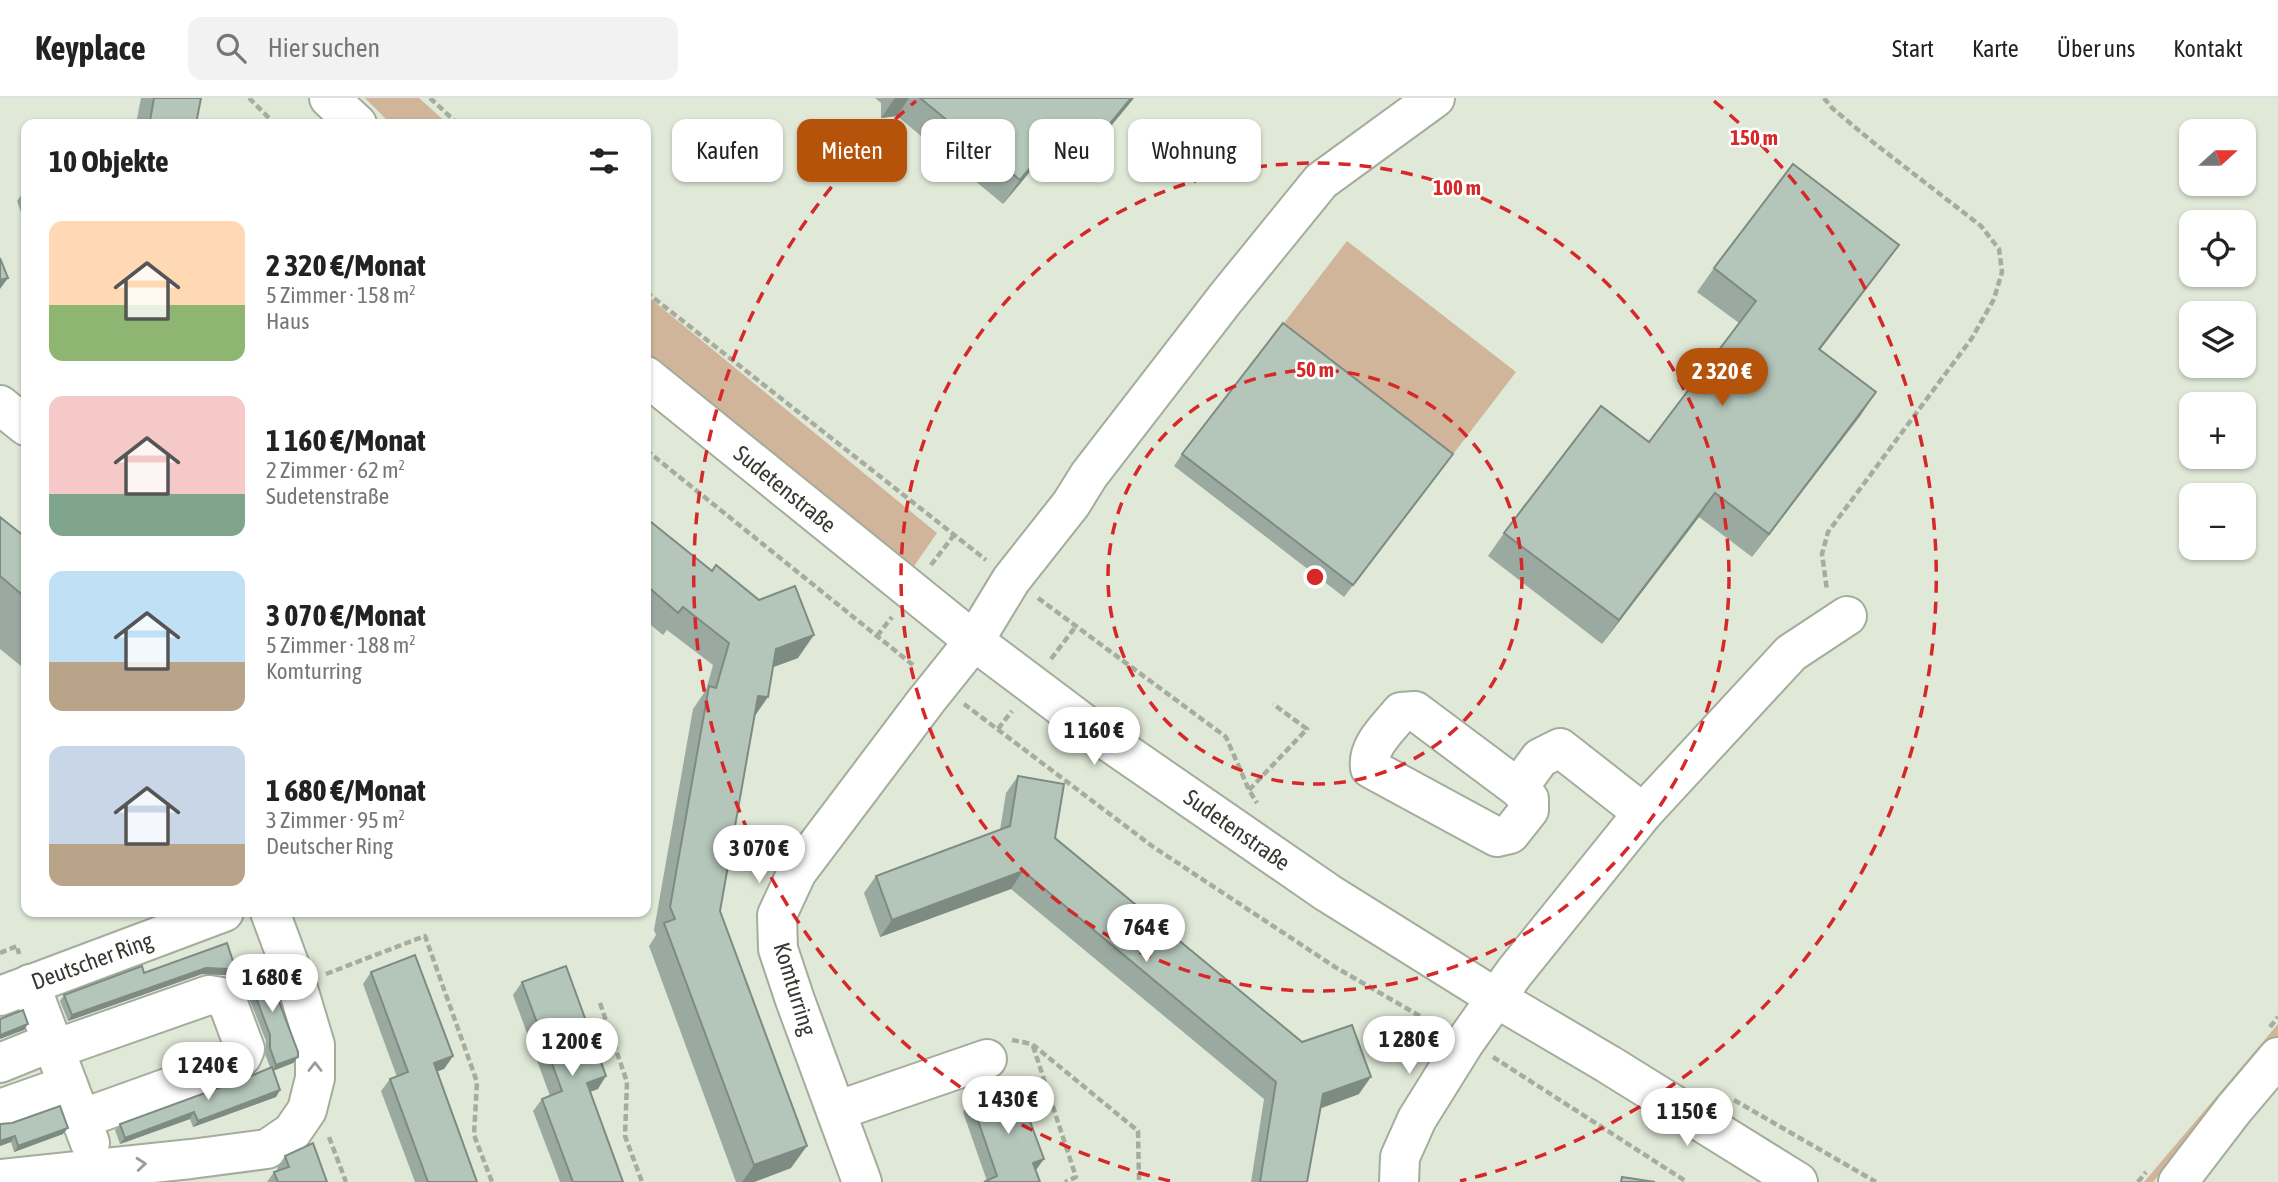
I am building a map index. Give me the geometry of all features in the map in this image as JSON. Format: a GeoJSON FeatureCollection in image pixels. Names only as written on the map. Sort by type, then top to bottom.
{"type":"FeatureCollection","features":[{"type":"Feature","properties":{"kind":"street"},"geometry":{"type":"LineString","coordinates":[[329,98],[352,119]]}},
{"type":"Feature","properties":{"kind":"street","name":"Komturring"},"geometry":{"type":"LineString","coordinates":[[862,1182],[778,948],[777,915],[797,872],[974,641],[1011,580],[1071,504],[1089,475],[1321,181],[1436,98]]}},
{"type":"Feature","properties":{"kind":"street","name":"Sudetenstraße"},"geometry":{"type":"LineString","coordinates":[[651,380],[974,641],[1099,735],[1328,893],[1798,1182]]}},
{"type":"Feature","properties":{"kind":"street"},"geometry":{"type":"LineString","coordinates":[[0,405],[21,422]]}},
{"type":"Feature","properties":{"kind":"street"},"geometry":{"type":"LineString","coordinates":[[1399,1182],[1400,1157],[1417,1119],[1496,998],[1643,813],[1791,653],[1839,622]]}},
{"type":"Feature","properties":{"kind":"street"},"geometry":{"type":"LineString","coordinates":[[1518,788],[1540,758],[1560,748],[1643,813]]}},
{"type":"Feature","properties":{"kind":"street","name":"Deutscher Ring"},"geometry":{"type":"LineString","coordinates":[[15,990],[211,917]]}},
{"type":"Feature","properties":{"kind":"street"},"geometry":{"type":"LineString","coordinates":[[0,1179],[267,1149],[292,1132],[307,1110],[315,1078],[315,1045],[297,985],[272,917]]}},
{"type":"Feature","properties":{"kind":"street"},"geometry":{"type":"LineString","coordinates":[[15,990],[53,1046],[99,1168]]}},
{"type":"Feature","properties":{"kind":"street"},"geometry":{"type":"LineString","coordinates":[[0,1063],[209,995],[221,997],[229,1006],[245,1049],[243,1056],[234,1063],[74,1102],[0,1109]]}},
{"type":"Feature","properties":{"kind":"street"},"geometry":{"type":"LineString","coordinates":[[2178,1182],[2278,1057]]}},
{"type":"Feature","properties":{"kind":"street"},"geometry":{"type":"LineString","coordinates":[[836,1111],[987,1059]]}},
{"type":"Feature","properties":{"kind":"path"},"geometry":{"type":"LineString","coordinates":[[249,98],[270,119]]}},
{"type":"Feature","properties":{"kind":"path"},"geometry":{"type":"LineString","coordinates":[[430,98],[453,119]]}},
{"type":"Feature","properties":{"kind":"path"},"geometry":{"type":"LineString","coordinates":[[1824,98],[1874,143],[1981,226],[1999,249],[2002,272],[1994,299],[1972,338],[1828,532],[1822,554],[1839,622]]}},
{"type":"Feature","properties":{"kind":"path"},"geometry":{"type":"LineString","coordinates":[[651,296],[1011,580],[1226,737],[1249,790],[1261,808]]}},
{"type":"Feature","properties":{"kind":"path"},"geometry":{"type":"LineString","coordinates":[[651,454],[940,686],[1152,846],[1335,967],[1508,1065],[1687,1182]]}},
{"type":"Feature","properties":{"kind":"path"},"geometry":{"type":"LineString","coordinates":[[1249,790],[1307,729],[1273,704]]}},
{"type":"Feature","properties":{"kind":"path"},"geometry":{"type":"LineString","coordinates":[[297,985],[425,936],[477,1082],[474,1135],[492,1182]]}},
{"type":"Feature","properties":{"kind":"path"},"geometry":{"type":"LineString","coordinates":[[600,1003],[627,1082],[625,1136],[642,1182]]}},
{"type":"Feature","properties":{"kind":"path"},"geometry":{"type":"LineString","coordinates":[[987,1059],[1009,1040],[1032,1044],[1138,1131],[1139,1182]]}},
{"type":"Feature","properties":{"kind":"path"},"geometry":{"type":"LineString","coordinates":[[1032,1044],[1076,1177],[1065,1182]]}},
{"type":"Feature","properties":{"kind":"path"},"geometry":{"type":"LineString","coordinates":[[1731,1099],[1876,1182]]}},
{"type":"Feature","properties":{"kind":"path"},"geometry":{"type":"LineString","coordinates":[[307,1110],[322,1119],[346,1182]]}},
{"type":"Feature","properties":{"kind":"shaded area"},"geometry":{"type":"Polygon","coordinates":[[[365,98],[419,98],[442,119],[386,119],[365,98]]]}},
{"type":"Feature","properties":{"kind":"shaded area"},"geometry":{"type":"Polygon","coordinates":[[[1347,241],[1516,372],[1444,466],[1274,336],[1347,241]]]}},
{"type":"Feature","properties":{"kind":"shaded area"},"geometry":{"type":"Polygon","coordinates":[[[651,299],[937,533],[910,572],[651,363],[651,299]]]}},
{"type":"Feature","properties":{"kind":"shaded area"},"geometry":{"type":"Polygon","coordinates":[[[2278,1024],[2278,1036],[2153,1182],[2144,1182],[2278,1024]]]}},
{"type":"Feature","properties":{"kind":"building"},"geometry":{"type":"Polygon","coordinates":[[[154,98],[201,98],[197,119],[150,119],[154,98]]]}},
{"type":"Feature","properties":{"kind":"building"},"geometry":{"type":"Polygon","coordinates":[[[920,98],[1131,98],[1114,119],[1029,119],[1029,169],[1020,180],[1015,176],[1015,119],[946,119],[920,98]]]}},
{"type":"Feature","properties":{"kind":"building"},"geometry":{"type":"Polygon","coordinates":[[[1793,164],[1899,245],[1819,349],[1876,392],[1769,534],[1715,493],[1619,620],[1504,533],[1601,406],[1649,442],[1756,301],[1714,268],[1793,164]]]}},
{"type":"Feature","properties":{"kind":"building"},"geometry":{"type":"Polygon","coordinates":[[[0,258],[8,278],[0,280],[0,258]]]}},
{"type":"Feature","properties":{"kind":"building"},"geometry":{"type":"Polygon","coordinates":[[[1283,323],[1453,454],[1353,585],[1182,454],[1283,323]]]}},
{"type":"Feature","properties":{"kind":"building"},"geometry":{"type":"Polygon","coordinates":[[[0,517],[21,534],[21,594],[0,576],[0,517]]]}},
{"type":"Feature","properties":{"kind":"building"},"geometry":{"type":"Polygon","coordinates":[[[651,522],[712,571],[716,565],[759,600],[795,586],[814,635],[776,649],[768,697],[758,696],[720,911],[807,1146],[754,1165],[664,923],[675,919],[670,907],[709,686],[716,688],[729,643],[683,607],[678,613],[651,589],[651,522]]]}},
{"type":"Feature","properties":{"kind":"building"},"geometry":{"type":"Polygon","coordinates":[[[1018,776],[1064,784],[1055,838],[1302,1042],[1352,1025],[1371,1077],[1323,1094],[1307,1182],[1260,1182],[1276,1082],[1023,871],[892,920],[876,876],[1010,826],[1018,776]]]}},
{"type":"Feature","properties":{"kind":"building"},"geometry":{"type":"Polygon","coordinates":[[[227,943],[235,967],[229,969],[206,968],[72,1015],[64,995],[142,966],[144,973],[227,943]]]}},
{"type":"Feature","properties":{"kind":"building"},"geometry":{"type":"Polygon","coordinates":[[[415,955],[453,1056],[434,1063],[477,1182],[428,1182],[390,1079],[408,1072],[371,972],[415,955]]]}},
{"type":"Feature","properties":{"kind":"building"},"geometry":{"type":"Polygon","coordinates":[[[264,962],[298,1052],[298,1057],[276,1065],[270,1048],[270,1035],[254,992],[241,971],[264,962]]]}},
{"type":"Feature","properties":{"kind":"building"},"geometry":{"type":"Polygon","coordinates":[[[566,966],[606,1076],[587,1083],[623,1182],[573,1182],[542,1099],[562,1091],[522,982],[566,966]]]}},
{"type":"Feature","properties":{"kind":"building"},"geometry":{"type":"Polygon","coordinates":[[[23,1010],[28,1024],[0,1035],[0,1019],[23,1010]]]}},
{"type":"Feature","properties":{"kind":"building"},"geometry":{"type":"Polygon","coordinates":[[[272,1067],[280,1090],[198,1121],[194,1112],[125,1138],[120,1124],[272,1067]]]}},
{"type":"Feature","properties":{"kind":"building"},"geometry":{"type":"Polygon","coordinates":[[[1016,1084],[1044,1159],[1033,1163],[1040,1182],[984,1182],[997,1176],[971,1100],[1016,1084]]]}},
{"type":"Feature","properties":{"kind":"building"},"geometry":{"type":"Polygon","coordinates":[[[60,1106],[68,1128],[18,1146],[15,1136],[0,1141],[0,1124],[12,1123],[60,1106]]]}},
{"type":"Feature","properties":{"kind":"building"},"geometry":{"type":"Polygon","coordinates":[[[313,1143],[327,1182],[278,1182],[274,1172],[289,1167],[285,1156],[313,1143]]]}},
{"type":"Feature","properties":{"kind":"building"},"geometry":{"type":"Polygon","coordinates":[[[1622,1177],[1655,1182],[1621,1182],[1622,1177]]]}}]}
